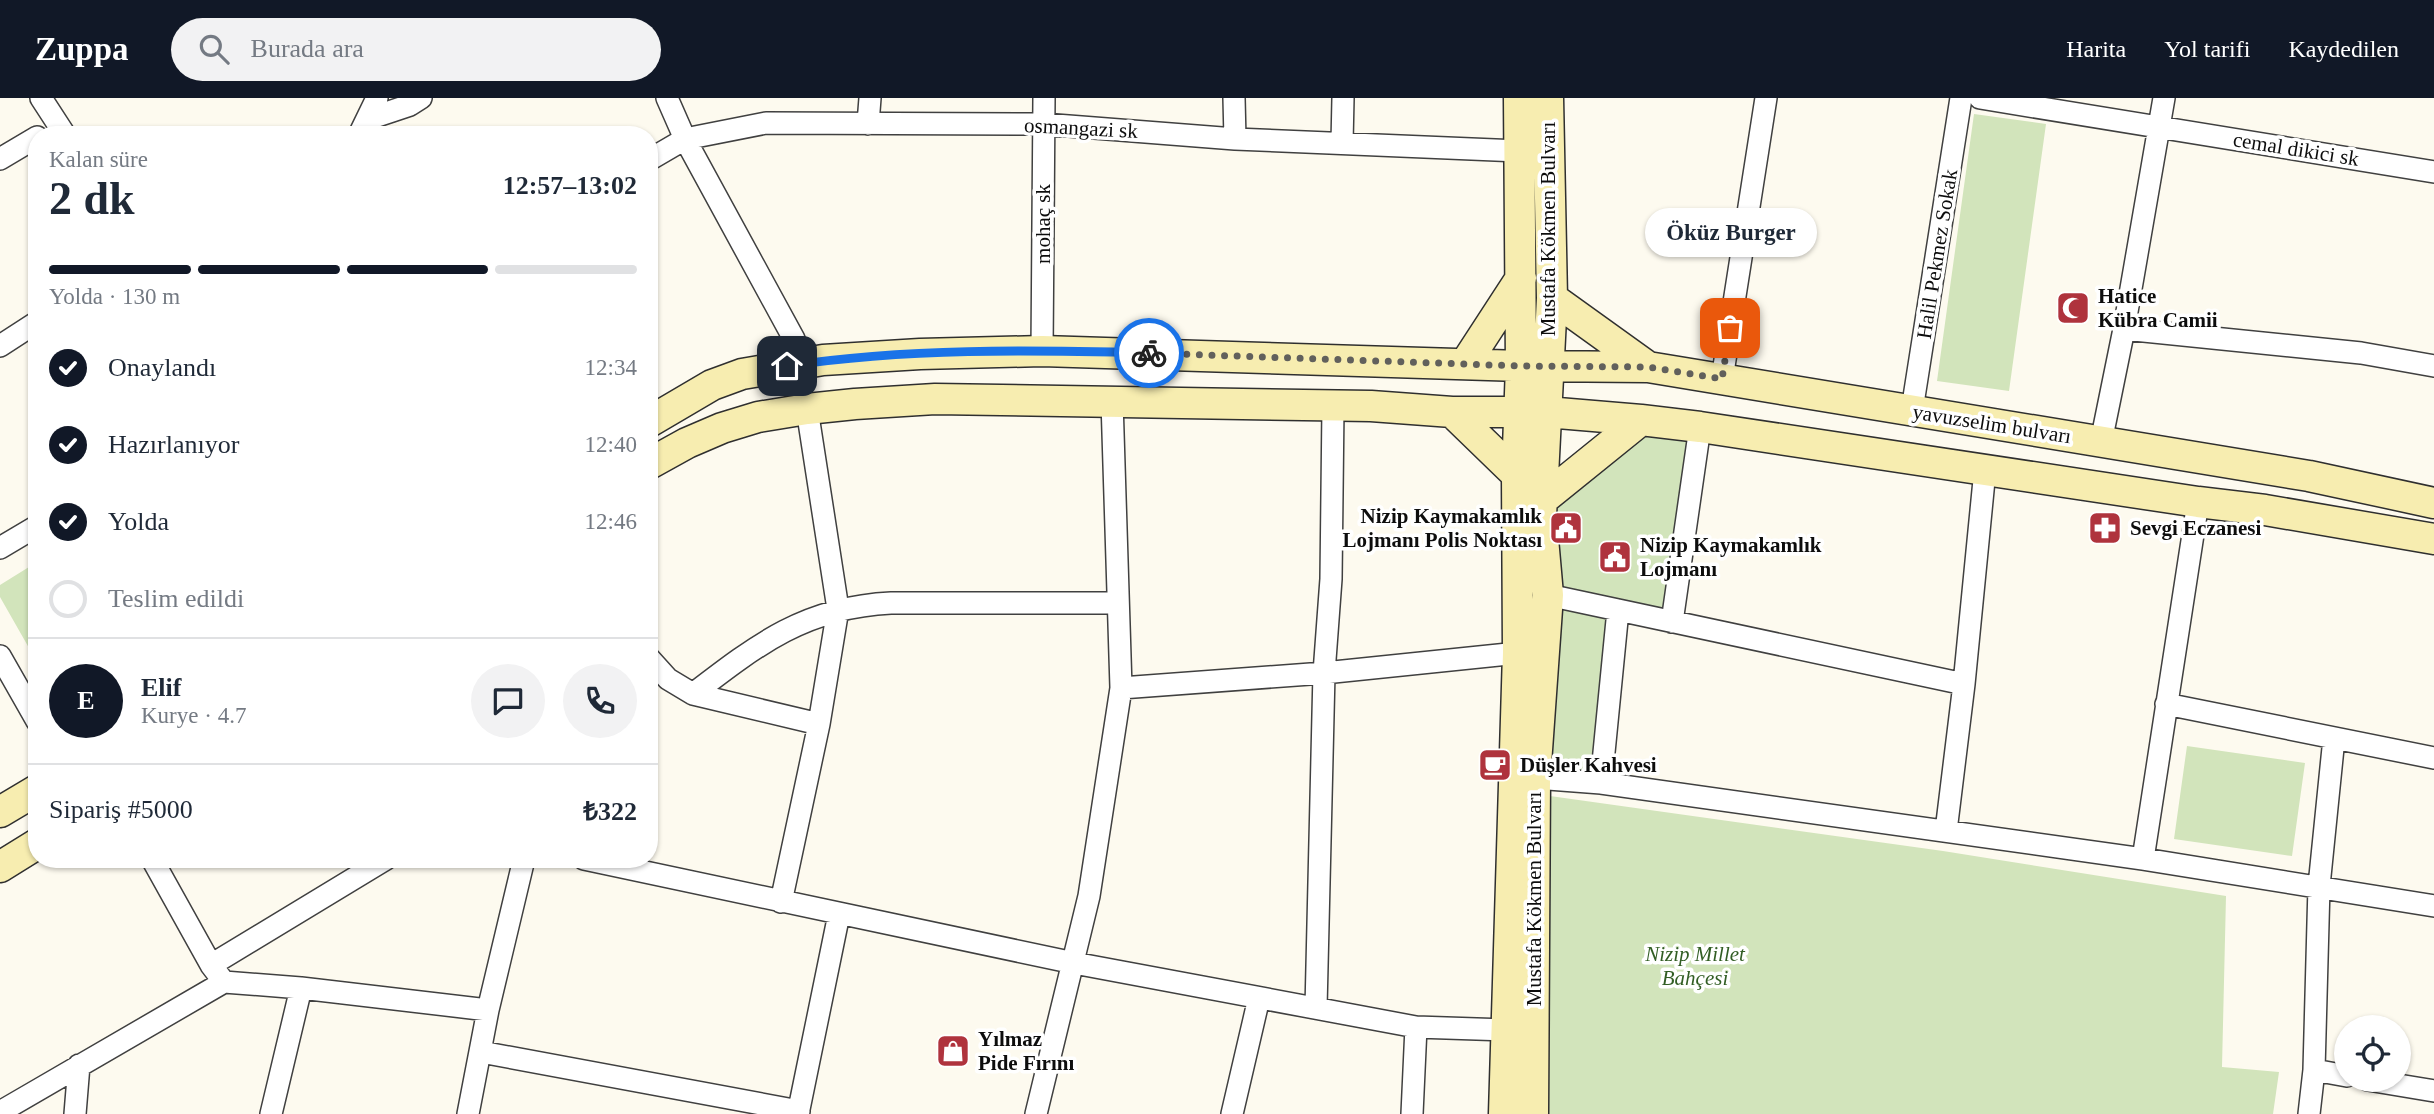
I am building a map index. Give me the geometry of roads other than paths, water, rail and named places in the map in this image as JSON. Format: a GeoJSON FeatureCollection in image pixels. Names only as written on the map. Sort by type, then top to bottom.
{"type":"FeatureCollection","features":[{"type":"Feature","properties":{"kind":"main road"},"geometry":{"type":"LineString","coordinates":[[1519,98],[1521,278],[1534,366]]}},
{"type":"Feature","properties":{"kind":"main road","name":"Mustafa Kökmen Bulvarı"},"geometry":{"type":"LineString","coordinates":[[1533,1114],[1535,778],[1548,595],[1542,500],[1532,413],[1534,366],[1552,298],[1548,98]]}},
{"type":"Feature","properties":{"kind":"main road"},"geometry":{"type":"LineString","coordinates":[[1465,364],[1521,278]]}},
{"type":"Feature","properties":{"kind":"main road"},"geometry":{"type":"LineString","coordinates":[[1552,298],[1648,367]]}},
{"type":"Feature","properties":{"kind":"main road","name":"yavuzselim bulvarı"},"geometry":{"type":"LineString","coordinates":[[658,417],[712,385],[742,374],[823,360],[920,354],[1042,351],[1648,367],[2309,477],[2434,503]]}},
{"type":"Feature","properties":{"kind":"main road"},"geometry":{"type":"LineString","coordinates":[[658,459],[722,428],[758,417],[807,409],[935,399],[1371,406],[1452,412],[1532,413],[1700,427],[2265,510],[2434,539]]}},
{"type":"Feature","properties":{"kind":"main road"},"geometry":{"type":"LineString","coordinates":[[1452,412],[1517,475]]}},
{"type":"Feature","properties":{"kind":"main road","name":"Mustafa Kökmen Bulvarı"},"geometry":{"type":"LineString","coordinates":[[1504,1114],[1518,653],[1517,475],[1532,413]]}},
{"type":"Feature","properties":{"kind":"main road"},"geometry":{"type":"LineString","coordinates":[[1542,500],[1641,420]]}},
{"type":"Feature","properties":{"kind":"main road"},"geometry":{"type":"LineString","coordinates":[[0,812],[28,795]]}},
{"type":"Feature","properties":{"kind":"main road"},"geometry":{"type":"LineString","coordinates":[[0,867],[28,850]]}},
{"type":"Feature","properties":{"kind":"street"},"geometry":{"type":"LineString","coordinates":[[41,98],[60,126]]}},
{"type":"Feature","properties":{"kind":"street"},"geometry":{"type":"LineString","coordinates":[[363,126],[377,98]]}},
{"type":"Feature","properties":{"kind":"street"},"geometry":{"type":"LineString","coordinates":[[365,126],[421,98]]}},
{"type":"Feature","properties":{"kind":"street"},"geometry":{"type":"LineString","coordinates":[[667,98],[685,139],[794,339],[787,366]]}},
{"type":"Feature","properties":{"kind":"street"},"geometry":{"type":"LineString","coordinates":[[869,124],[870,98]]}},
{"type":"Feature","properties":{"kind":"street","name":"mohaç sk"},"geometry":{"type":"LineString","coordinates":[[1042,351],[1044,98]]}},
{"type":"Feature","properties":{"kind":"street"},"geometry":{"type":"LineString","coordinates":[[1234,98],[1235,139]]}},
{"type":"Feature","properties":{"kind":"street"},"geometry":{"type":"LineString","coordinates":[[1342,143],[1343,98]]}},
{"type":"Feature","properties":{"kind":"street"},"geometry":{"type":"LineString","coordinates":[[1722,379],[1766,98]]}},
{"type":"Feature","properties":{"kind":"street","name":"Halil Pekmez Sokak"},"geometry":{"type":"LineString","coordinates":[[1912,410],[1961,98]]}},
{"type":"Feature","properties":{"kind":"street","name":"cemal dikici sk"},"geometry":{"type":"LineString","coordinates":[[1980,98],[2434,172]]}},
{"type":"Feature","properties":{"kind":"street"},"geometry":{"type":"LineString","coordinates":[[2101,442],[2164,98]]}},
{"type":"Feature","properties":{"kind":"street","name":"osmangazi sk"},"geometry":{"type":"LineString","coordinates":[[658,155],[685,139],[766,123],[1043,124],[1235,139],[1519,151]]}},
{"type":"Feature","properties":{"kind":"street"},"geometry":{"type":"LineString","coordinates":[[0,159],[28,142]]}},
{"type":"Feature","properties":{"kind":"street"},"geometry":{"type":"LineString","coordinates":[[0,346],[28,328]]}},
{"type":"Feature","properties":{"kind":"street"},"geometry":{"type":"LineString","coordinates":[[2124,328],[2361,353],[2434,366]]}},
{"type":"Feature","properties":{"kind":"street"},"geometry":{"type":"LineString","coordinates":[[1036,1114],[1089,896],[1121,688],[1112,401]]}},
{"type":"Feature","properties":{"kind":"street"},"geometry":{"type":"LineString","coordinates":[[1317,1008],[1324,673],[1331,579],[1333,407]]}},
{"type":"Feature","properties":{"kind":"street"},"geometry":{"type":"LineString","coordinates":[[781,902],[819,724],[838,609],[807,409]]}},
{"type":"Feature","properties":{"kind":"street"},"geometry":{"type":"LineString","coordinates":[[1672,622],[1700,427]]}},
{"type":"Feature","properties":{"kind":"street"},"geometry":{"type":"LineString","coordinates":[[1946,831],[1964,684],[1985,470]]}},
{"type":"Feature","properties":{"kind":"street"},"geometry":{"type":"LineString","coordinates":[[2143,859],[2198,502]]}},
{"type":"Feature","properties":{"kind":"street"},"geometry":{"type":"LineString","coordinates":[[0,548],[28,531]]}},
{"type":"Feature","properties":{"kind":"street"},"geometry":{"type":"LineString","coordinates":[[1548,595],[1964,684]]}},
{"type":"Feature","properties":{"kind":"street"},"geometry":{"type":"LineString","coordinates":[[693,694],[748,652],[809,618],[838,609],[891,603],[1118,603]]}},
{"type":"Feature","properties":{"kind":"street"},"geometry":{"type":"LineString","coordinates":[[1601,783],[1618,610]]}},
{"type":"Feature","properties":{"kind":"street"},"geometry":{"type":"LineString","coordinates":[[1121,688],[1324,673],[1518,653]]}},
{"type":"Feature","properties":{"kind":"street"},"geometry":{"type":"LineString","coordinates":[[0,656],[28,705]]}},
{"type":"Feature","properties":{"kind":"street"},"geometry":{"type":"LineString","coordinates":[[658,668],[667,679],[693,694],[819,724]]}},
{"type":"Feature","properties":{"kind":"street"},"geometry":{"type":"LineString","coordinates":[[2166,704],[2434,758]]}},
{"type":"Feature","properties":{"kind":"street"},"geometry":{"type":"LineString","coordinates":[[2309,1114],[2314,1070],[2319,886],[2334,737]]}},
{"type":"Feature","properties":{"kind":"street"},"geometry":{"type":"LineString","coordinates":[[1535,778],[1601,783],[2143,859],[2434,906]]}},
{"type":"Feature","properties":{"kind":"street"},"geometry":{"type":"LineString","coordinates":[[157,868],[211,965],[224,982]]}},
{"type":"Feature","properties":{"kind":"street"},"geometry":{"type":"LineString","coordinates":[[211,965],[371,868]]}},
{"type":"Feature","properties":{"kind":"street"},"geometry":{"type":"LineString","coordinates":[[468,1114],[488,1010],[522,868]]}},
{"type":"Feature","properties":{"kind":"street"},"geometry":{"type":"LineString","coordinates":[[625,868],[1074,963],[1416,1027],[1507,1030]]}},
{"type":"Feature","properties":{"kind":"street"},"geometry":{"type":"LineString","coordinates":[[481,1052],[799,1112],[839,914]]}},
{"type":"Feature","properties":{"kind":"street"},"geometry":{"type":"LineString","coordinates":[[0,1112],[224,982],[301,988],[488,1010]]}},
{"type":"Feature","properties":{"kind":"street"},"geometry":{"type":"LineString","coordinates":[[271,1114],[301,988]]}},
{"type":"Feature","properties":{"kind":"street"},"geometry":{"type":"LineString","coordinates":[[1232,1114],[1259,998]]}},
{"type":"Feature","properties":{"kind":"street"},"geometry":{"type":"LineString","coordinates":[[1412,1114],[1416,1027]]}},
{"type":"Feature","properties":{"kind":"street"},"geometry":{"type":"LineString","coordinates":[[75,1114],[79,1065]]}},
{"type":"Feature","properties":{"kind":"street"},"geometry":{"type":"LineString","coordinates":[[2314,1070],[2334,1074]]}},
{"type":"Feature","properties":{"kind":"street"},"geometry":{"type":"LineString","coordinates":[[2411,1087],[2434,1091]]}},
{"type":"Feature","properties":{"kind":"place","name":"Hatice Kübra Camii"},"geometry":{"type":"Point","coordinates":[2073,308]}},
{"type":"Feature","properties":{"kind":"place","name":"Öküz Burger"},"geometry":{"type":"Point","coordinates":[1730,328]}},
{"type":"Feature","properties":{"kind":"place","name":"Nizip Kaymakamlık Lojmanı Polis Noktası"},"geometry":{"type":"Point","coordinates":[1566,528]}},
{"type":"Feature","properties":{"kind":"place","name":"Sevgi Eczanesi"},"geometry":{"type":"Point","coordinates":[2105,528]}},
{"type":"Feature","properties":{"kind":"place","name":"Nizip Kaymakamlık Lojmanı"},"geometry":{"type":"Point","coordinates":[1615,557]}},
{"type":"Feature","properties":{"kind":"place","name":"Düşler Kahvesi"},"geometry":{"type":"Point","coordinates":[1495,765]}},
{"type":"Feature","properties":{"kind":"place","name":"Yılmaz Pide Fırını"},"geometry":{"type":"Point","coordinates":[953,1051]}},
{"type":"Feature","properties":{"kind":"park label","name":"Nizip Millet Bahçesi"},"geometry":{"type":"Point","coordinates":[1695,966]}}]}
